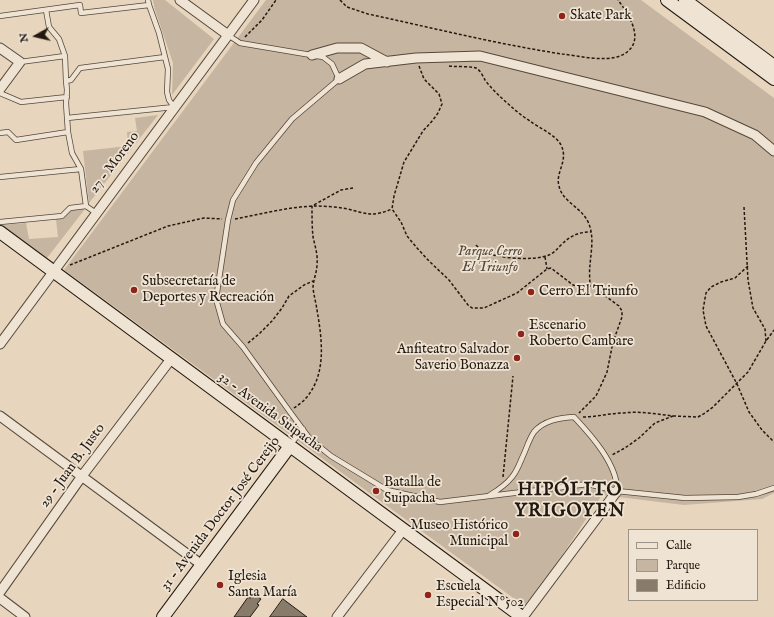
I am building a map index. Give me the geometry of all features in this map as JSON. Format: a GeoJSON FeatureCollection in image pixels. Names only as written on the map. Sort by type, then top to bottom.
{"type":"FeatureCollection","features":[{"type":"Feature","properties":{"kind":"street"},"geometry":{"type":"LineString","coordinates":[[180,0],[228,35]]}},
{"type":"Feature","properties":{"kind":"street","name":"27 - Moreno"},"geometry":{"type":"LineString","coordinates":[[0,344],[254,0]]}},
{"type":"Feature","properties":{"kind":"street"},"geometry":{"type":"LineString","coordinates":[[667,0],[774,79]]}},
{"type":"Feature","properties":{"kind":"street"},"geometry":{"type":"LineString","coordinates":[[685,0],[774,66]]}},
{"type":"Feature","properties":{"kind":"street"},"geometry":{"type":"LineString","coordinates":[[0,48],[20,62],[0,89]]}},
{"type":"Feature","properties":{"kind":"street"},"geometry":{"type":"LineString","coordinates":[[312,55],[337,48],[361,48],[387,62]]}},
{"type":"Feature","properties":{"kind":"street"},"geometry":{"type":"LineString","coordinates":[[339,79],[365,64],[416,58],[480,56],[705,112],[755,135],[774,151]]}},
{"type":"Feature","properties":{"kind":"street","name":"32 - Avenida Suipacha"},"geometry":{"type":"LineString","coordinates":[[0,232],[522,617]]}},
{"type":"Feature","properties":{"kind":"street","name":"29 - Juan B. Justo"},"geometry":{"type":"LineString","coordinates":[[0,592],[82,476],[171,359]]}},
{"type":"Feature","properties":{"kind":"street"},"geometry":{"type":"LineString","coordinates":[[0,416],[202,565]]}},
{"type":"Feature","properties":{"kind":"street","name":"31 - Avenida Doctor José Cereijo"},"geometry":{"type":"LineString","coordinates":[[163,617],[290,446]]}},
{"type":"Feature","properties":{"kind":"street"},"geometry":{"type":"LineString","coordinates":[[522,617],[617,491]]}},
{"type":"Feature","properties":{"kind":"street"},"geometry":{"type":"LineString","coordinates":[[337,617],[403,530]]}},
{"type":"Feature","properties":{"kind":"street"},"geometry":{"type":"LineString","coordinates":[[0,598],[25,617]]}},
{"type":"Feature","properties":{"kind":"lane"},"geometry":{"type":"LineString","coordinates":[[0,16],[46,10],[80,3],[81,13],[148,2],[159,33],[168,69],[167,92],[169,100],[174,107],[67,118]]}},
{"type":"Feature","properties":{"kind":"lane"},"geometry":{"type":"LineString","coordinates":[[46,10],[49,27],[59,39],[65,56],[68,132],[72,153],[81,169],[86,206]]}},
{"type":"Feature","properties":{"kind":"lane"},"geometry":{"type":"LineString","coordinates":[[228,35],[240,43],[323,57],[332,64],[339,79],[292,119],[256,163],[233,200],[228,220],[216,299],[223,324],[243,347],[303,430],[331,456],[387,490],[440,502],[588,484],[617,491],[685,498],[756,494],[774,488]]}},
{"type":"Feature","properties":{"kind":"lane"},"geometry":{"type":"LineString","coordinates":[[20,62],[65,56]]}},
{"type":"Feature","properties":{"kind":"lane"},"geometry":{"type":"LineString","coordinates":[[66,81],[71,80],[80,68],[165,57]]}},
{"type":"Feature","properties":{"kind":"lane"},"geometry":{"type":"LineString","coordinates":[[0,93],[21,102],[67,97]]}},
{"type":"Feature","properties":{"kind":"lane"},"geometry":{"type":"LineString","coordinates":[[0,133],[8,132],[16,140],[68,132]]}},
{"type":"Feature","properties":{"kind":"lane"},"geometry":{"type":"LineString","coordinates":[[0,177],[81,169]]}},
{"type":"Feature","properties":{"kind":"lane"},"geometry":{"type":"LineString","coordinates":[[0,222],[62,216],[70,208],[86,206],[96,213]]}},
{"type":"Feature","properties":{"kind":"lane"},"geometry":{"type":"LineString","coordinates":[[489,496],[508,483],[517,470],[530,439],[535,432],[552,420],[574,417],[593,438],[607,458],[617,484],[617,491]]}},
{"type":"Feature","properties":{"kind":"lane","name":"31 - Avenida Doctor José Cereijo"},"geometry":{"type":"LineString","coordinates":[[290,446],[303,430]]}},
{"type":"Feature","properties":{"kind":"path"},"geometry":{"type":"LineString","coordinates":[[240,43],[262,20],[276,0]]}},
{"type":"Feature","properties":{"kind":"path"},"geometry":{"type":"LineString","coordinates":[[340,0],[347,7],[368,14],[524,48],[588,58],[619,56],[628,51],[634,44],[635,35],[633,24],[624,7],[618,0]]}},
{"type":"Feature","properties":{"kind":"path"},"geometry":{"type":"LineString","coordinates":[[416,58],[424,79],[439,94],[442,104],[438,113],[423,131],[404,162],[394,196],[392,208],[401,222],[407,236],[449,280],[472,308],[484,308],[517,293],[546,268],[551,268],[573,285],[580,287],[590,286],[619,306],[622,311],[622,318],[613,342],[607,372],[603,381],[596,396],[574,417]]}},
{"type":"Feature","properties":{"kind":"path"},"geometry":{"type":"LineString","coordinates":[[447,66],[475,68],[479,70],[489,86],[502,99],[517,112],[558,139],[563,151],[563,164],[558,180],[559,186],[562,194],[587,219],[591,232],[592,246],[589,266],[590,286]]}},
{"type":"Feature","properties":{"kind":"path"},"geometry":{"type":"LineString","coordinates":[[312,206],[341,190],[353,188]]}},
{"type":"Feature","properties":{"kind":"path"},"geometry":{"type":"LineString","coordinates":[[53,272],[168,226],[204,218],[228,220],[292,208],[312,206],[324,206],[374,214],[383,213],[392,208]]}},
{"type":"Feature","properties":{"kind":"path"},"geometry":{"type":"LineString","coordinates":[[290,412],[308,396],[320,372],[321,352],[319,326],[313,289],[313,281],[318,266],[312,225],[312,206]]}},
{"type":"Feature","properties":{"kind":"path"},"geometry":{"type":"LineString","coordinates":[[744,207],[750,291],[753,308],[765,328],[766,340]]}},
{"type":"Feature","properties":{"kind":"path"},"geometry":{"type":"LineString","coordinates":[[476,245],[482,251],[498,256],[526,258],[545,256],[555,251],[567,239],[574,235],[584,232],[591,232]]}},
{"type":"Feature","properties":{"kind":"path"},"geometry":{"type":"LineString","coordinates":[[545,256],[546,268]]}},
{"type":"Feature","properties":{"kind":"path"},"geometry":{"type":"LineString","coordinates":[[748,266],[735,278],[711,287],[706,293],[703,310],[706,326],[749,412],[762,430],[774,442]]}},
{"type":"Feature","properties":{"kind":"path"},"geometry":{"type":"LineString","coordinates":[[243,347],[260,334],[272,321],[289,296],[304,285],[313,281]]}},
{"type":"Feature","properties":{"kind":"path"},"geometry":{"type":"LineString","coordinates":[[574,417],[592,417],[634,412],[698,417],[713,407],[748,372],[766,340],[774,330]]}},
{"type":"Feature","properties":{"kind":"path"},"geometry":{"type":"LineString","coordinates":[[502,487],[513,376]]}},
{"type":"Feature","properties":{"kind":"path"},"geometry":{"type":"LineString","coordinates":[[607,458],[625,448],[655,424],[673,416]]}},
{"type":"Feature","properties":{"kind":"green space"},"geometry":{"type":"Polygon","coordinates":[[[153,0],[165,0],[214,39],[172,95],[173,63],[153,0]]]}},
{"type":"Feature","properties":{"kind":"green space","name":"Parque Cerro El Triunfo"},"geometry":{"type":"Polygon","coordinates":[[[266,0],[641,0],[774,98],[774,493],[762,499],[684,505],[602,495],[527,608],[64,270],[266,0]]]}},
{"type":"Feature","properties":{"kind":"green space"},"geometry":{"type":"Polygon","coordinates":[[[158,115],[89,203],[83,151],[128,146],[127,132],[137,131],[135,118],[158,115]]]}},
{"type":"Feature","properties":{"kind":"green space"},"geometry":{"type":"Polygon","coordinates":[[[85,209],[47,258],[1,225],[26,223],[29,239],[58,237],[56,219],[64,218],[71,210],[85,209]]]}},
{"type":"Feature","properties":{"kind":"building"},"geometry":{"type":"Polygon","coordinates":[[[253,594],[261,599],[257,604],[259,605],[250,617],[234,617],[248,597],[250,598],[253,594]]]}},
{"type":"Feature","properties":{"kind":"building"},"geometry":{"type":"Polygon","coordinates":[[[283,599],[307,617],[270,617],[283,599]]]}},
{"type":"Feature","properties":{"kind":"place","name":"Skate Park"},"geometry":{"type":"Point","coordinates":[562,16]}},
{"type":"Feature","properties":{"kind":"place","name":"Subsecretaría de Deportes y Recreación"},"geometry":{"type":"Point","coordinates":[134,290]}},
{"type":"Feature","properties":{"kind":"place","name":"Cerro El Triunfo"},"geometry":{"type":"Point","coordinates":[531,292]}},
{"type":"Feature","properties":{"kind":"place","name":"Escenario Roberto Cambare"},"geometry":{"type":"Point","coordinates":[521,334]}},
{"type":"Feature","properties":{"kind":"place","name":"Anfiteatro Salvador Saverio Bonazza"},"geometry":{"type":"Point","coordinates":[517,358]}},
{"type":"Feature","properties":{"kind":"place","name":"Batalla de Suipacha"},"geometry":{"type":"Point","coordinates":[376,491]}},
{"type":"Feature","properties":{"kind":"place","name":"Museo Histórico Municipal"},"geometry":{"type":"Point","coordinates":[516,534]}},
{"type":"Feature","properties":{"kind":"place","name":"Iglesia Santa María"},"geometry":{"type":"Point","coordinates":[220,585]}},
{"type":"Feature","properties":{"kind":"place","name":"Escuela Especial Nº502"},"geometry":{"type":"Point","coordinates":[428,595]}},
{"type":"Feature","properties":{"kind":"district","name":"HIPÓLITO YRIGOYEN"},"geometry":{"type":"Point","coordinates":[570,501]}}]}
